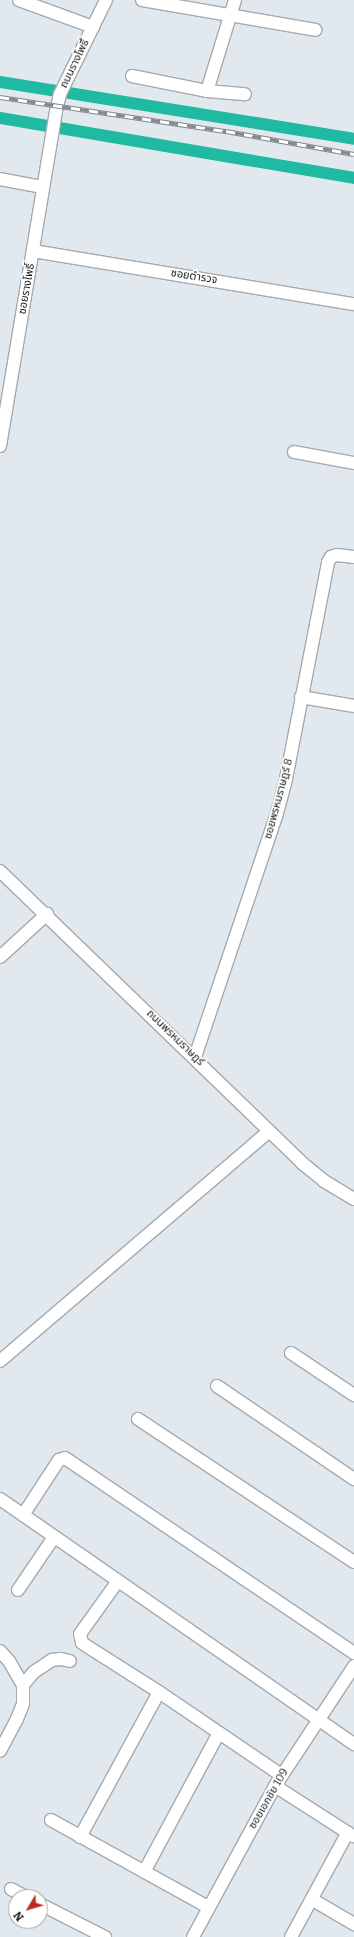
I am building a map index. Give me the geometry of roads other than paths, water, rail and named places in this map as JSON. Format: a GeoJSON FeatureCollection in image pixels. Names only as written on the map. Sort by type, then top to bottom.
{"type":"FeatureCollection","features":[{"type":"Feature","properties":{"kind":"street"},"geometry":{"type":"LineString","coordinates":[[19,0],[93,27]]}},
{"type":"Feature","properties":{"kind":"street","name":"ถนนรางโพธิ์"},"geometry":{"type":"LineString","coordinates":[[52,127],[60,94],[106,0]]}},
{"type":"Feature","properties":{"kind":"street"},"geometry":{"type":"LineString","coordinates":[[142,0],[315,30]]}},
{"type":"Feature","properties":{"kind":"street"},"geometry":{"type":"LineString","coordinates":[[207,91],[235,0]]}},
{"type":"Feature","properties":{"kind":"street"},"geometry":{"type":"LineString","coordinates":[[132,76],[207,91],[245,94]]}},
{"type":"Feature","properties":{"kind":"street","name":"ซอยรางโพธิ์"},"geometry":{"type":"LineString","coordinates":[[0,446],[52,127]]}},
{"type":"Feature","properties":{"kind":"street"},"geometry":{"type":"LineString","coordinates":[[0,179],[42,187]]}},
{"type":"Feature","properties":{"kind":"street","name":"ซอยตำรวจ"},"geometry":{"type":"LineString","coordinates":[[33,251],[354,304]]}},
{"type":"Feature","properties":{"kind":"street"},"geometry":{"type":"LineString","coordinates":[[294,452],[354,463]]}},
{"type":"Feature","properties":{"kind":"street","name":"ซอยพรหมราษฎร์ 8"},"geometry":{"type":"LineString","coordinates":[[195,1057],[276,817],[285,784],[328,562],[331,557],[337,554],[354,557]]}},
{"type":"Feature","properties":{"kind":"street"},"geometry":{"type":"LineString","coordinates":[[301,697],[354,706]]}},
{"type":"Feature","properties":{"kind":"street","name":"ถนนพรหมราษฎร์"},"geometry":{"type":"LineString","coordinates":[[0,871],[195,1057],[302,1163],[324,1181],[354,1199]]}},
{"type":"Feature","properties":{"kind":"street"},"geometry":{"type":"LineString","coordinates":[[0,957],[46,914]]}},
{"type":"Feature","properties":{"kind":"street"},"geometry":{"type":"LineString","coordinates":[[0,1361],[269,1131]]}},
{"type":"Feature","properties":{"kind":"street"},"geometry":{"type":"LineString","coordinates":[[291,1353],[354,1395]]}},
{"type":"Feature","properties":{"kind":"street"},"geometry":{"type":"LineString","coordinates":[[217,1386],[354,1479]]}},
{"type":"Feature","properties":{"kind":"street"},"geometry":{"type":"LineString","coordinates":[[138,1419],[354,1562]]}},
{"type":"Feature","properties":{"kind":"street"},"geometry":{"type":"LineString","coordinates":[[23,1515],[59,1460],[65,1458],[354,1653]]}},
{"type":"Feature","properties":{"kind":"street"},"geometry":{"type":"LineString","coordinates":[[0,1499],[354,1744]]}},
{"type":"Feature","properties":{"kind":"street"},"geometry":{"type":"LineString","coordinates":[[18,1590],[54,1537]]}},
{"type":"Feature","properties":{"kind":"street"},"geometry":{"type":"LineString","coordinates":[[118,1581],[80,1634],[82,1643],[159,1692],[281,1775]]}},
{"type":"Feature","properties":{"kind":"street"},"geometry":{"type":"LineString","coordinates":[[0,1651],[9,1661],[23,1685],[23,1704],[17,1719],[0,1751]]}},
{"type":"Feature","properties":{"kind":"street"},"geometry":{"type":"LineString","coordinates":[[23,1685],[34,1672],[52,1660],[61,1659],[70,1661]]}},
{"type":"Feature","properties":{"kind":"street","name":"ซอยเอกชัย 109"},"geometry":{"type":"LineString","coordinates":[[193,1937],[281,1775],[354,1666]]}},
{"type":"Feature","properties":{"kind":"street"},"geometry":{"type":"LineString","coordinates":[[80,1837],[159,1692]]}},
{"type":"Feature","properties":{"kind":"street"},"geometry":{"type":"LineString","coordinates":[[144,1872],[219,1733]]}},
{"type":"Feature","properties":{"kind":"street"},"geometry":{"type":"LineString","coordinates":[[275,1786],[351,1834],[292,1937]]}},
{"type":"Feature","properties":{"kind":"street"},"geometry":{"type":"LineString","coordinates":[[51,1820],[208,1907]]}},
{"type":"Feature","properties":{"kind":"street"},"geometry":{"type":"LineString","coordinates":[[313,1900],[354,1924]]}},
{"type":"Feature","properties":{"kind":"street"},"geometry":{"type":"LineString","coordinates":[[48,1908],[105,1937]]}},
{"type":"Feature","properties":{"kind":"waterway"},"geometry":{"type":"LineString","coordinates":[[0,82],[354,139]]}},
{"type":"Feature","properties":{"kind":"waterway"},"geometry":{"type":"LineString","coordinates":[[0,118],[354,178]]}},
{"type":"Feature","properties":{"kind":"railway"},"geometry":{"type":"LineString","coordinates":[[0,97],[226,131],[354,154]]}}]}
